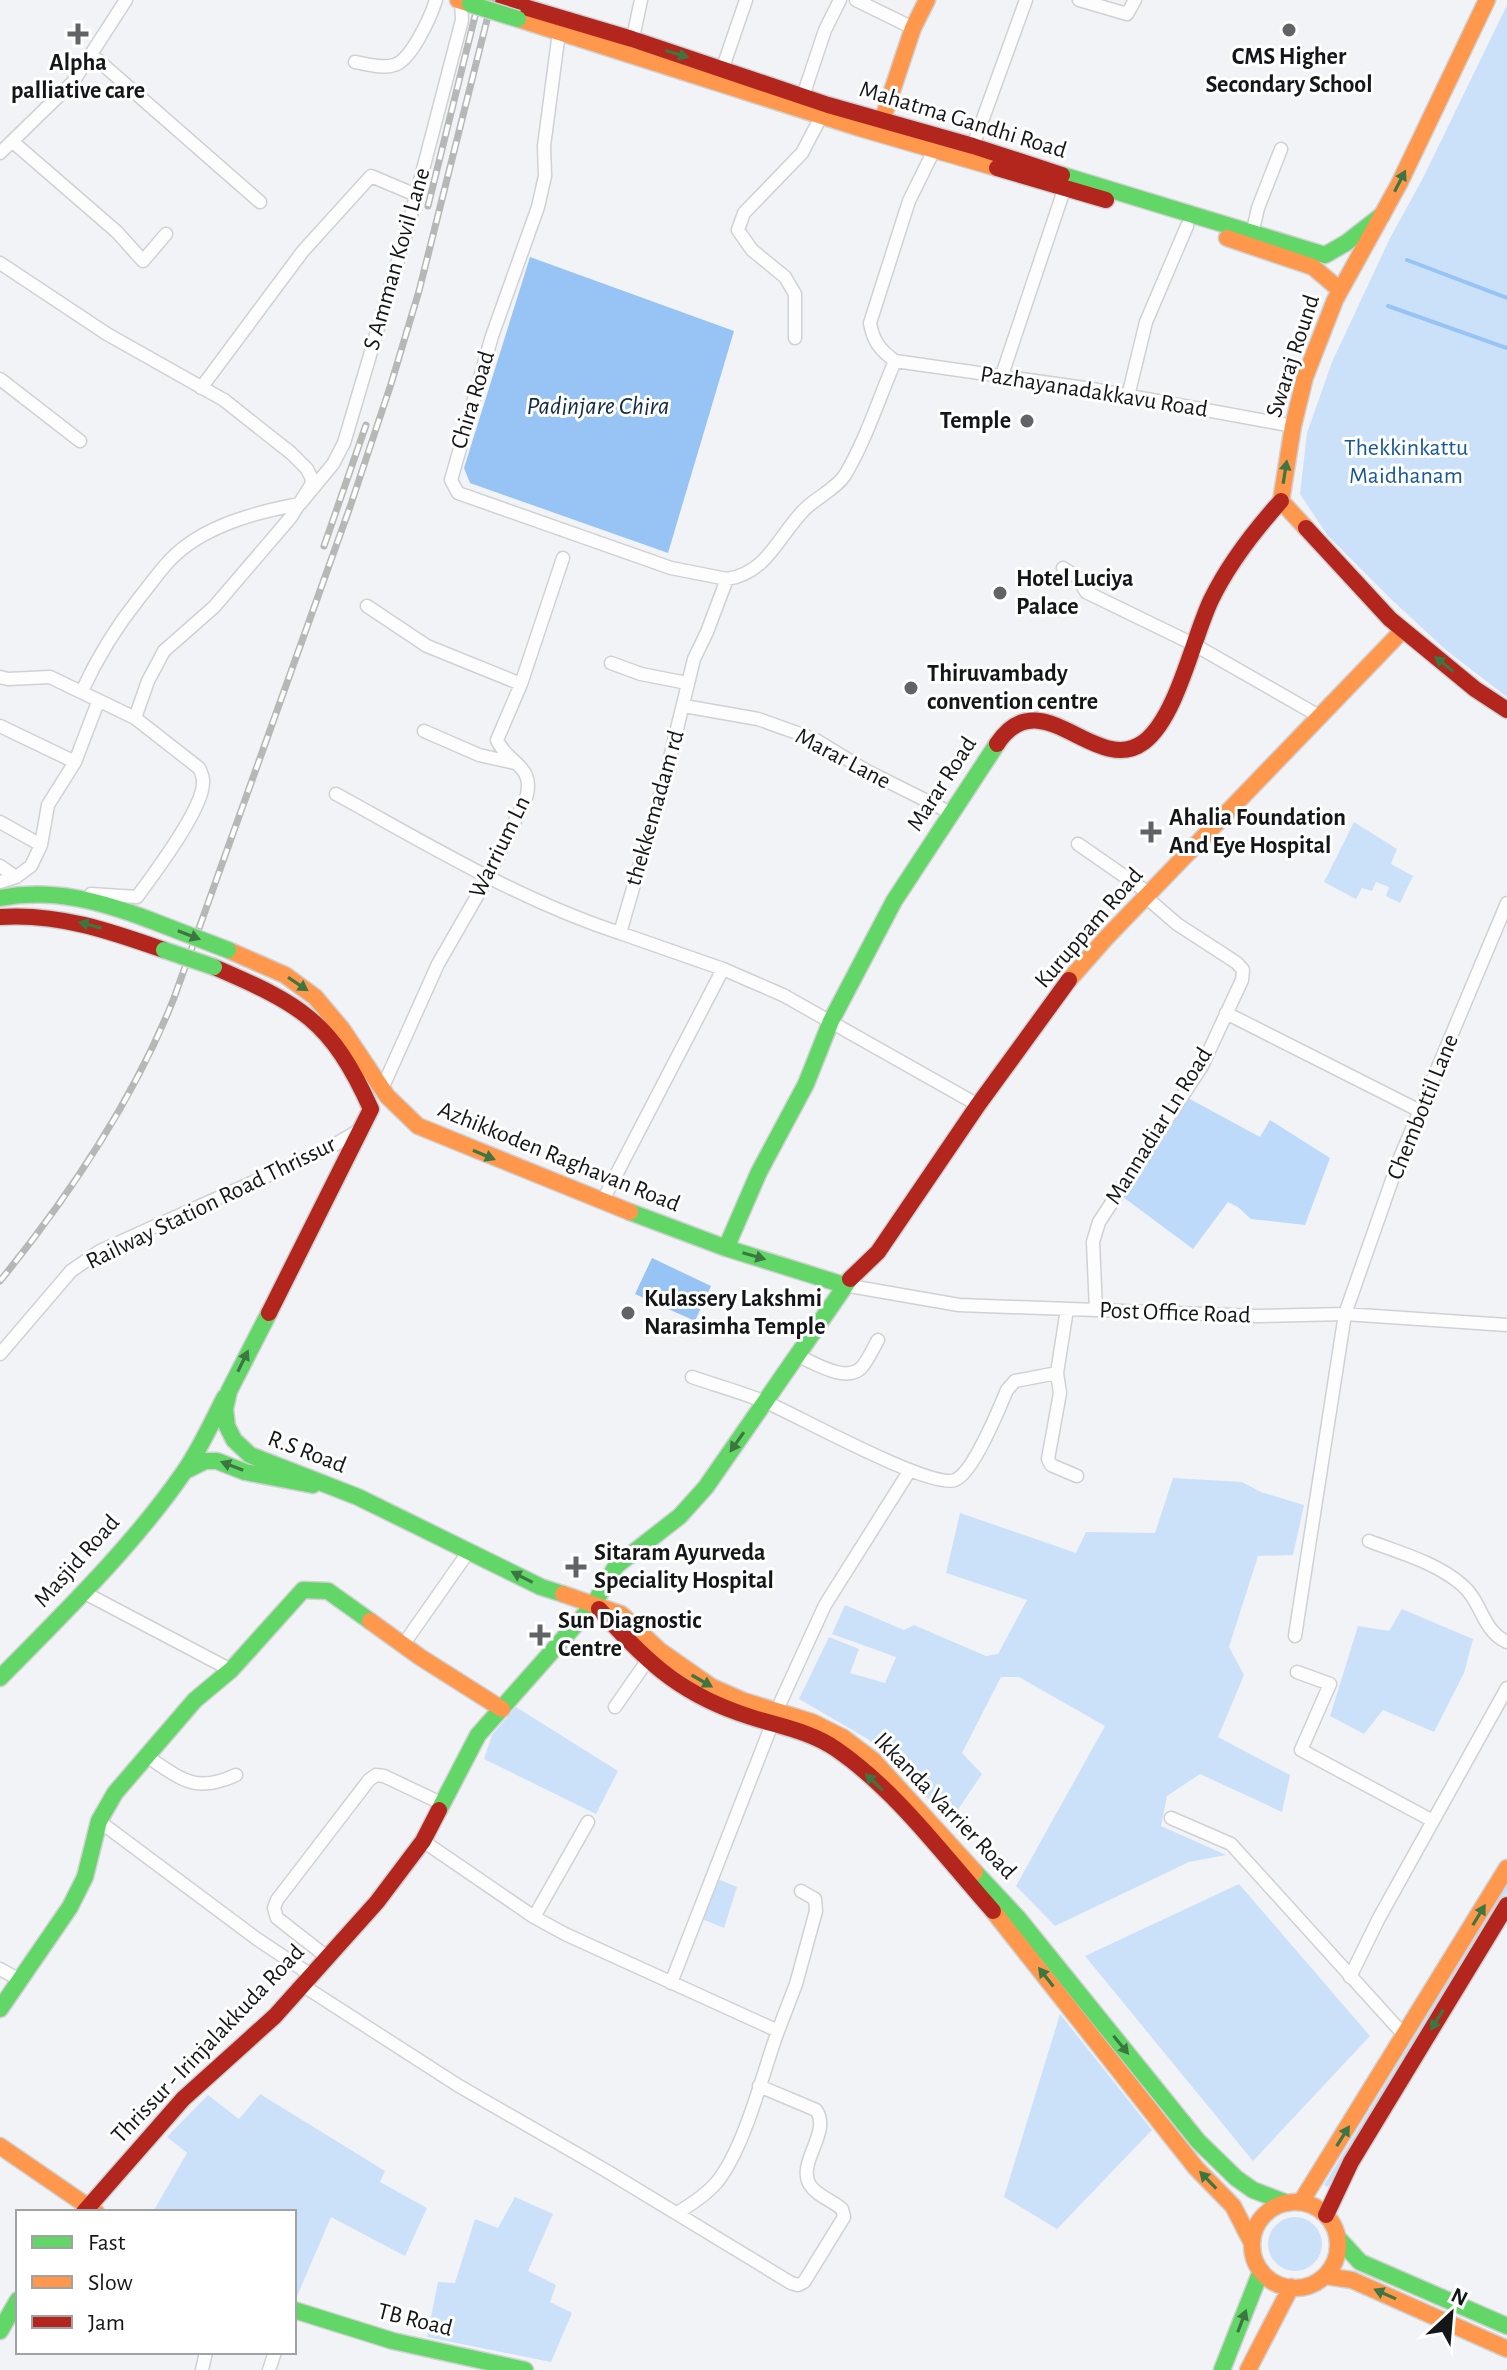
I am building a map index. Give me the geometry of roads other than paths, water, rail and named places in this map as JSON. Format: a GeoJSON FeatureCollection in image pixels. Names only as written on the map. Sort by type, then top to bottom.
{"type":"FeatureCollection","features":[{"type":"Feature","properties":{"kind":"main road"},"geometry":{"type":"LineString","coordinates":[[501,0],[520,13]]}},
{"type":"Feature","properties":{"kind":"main road"},"geometry":{"type":"LineString","coordinates":[[881,127],[913,28],[927,0]]}},
{"type":"Feature","properties":{"kind":"main road","name":"Swaraj Round"},"geometry":{"type":"LineString","coordinates":[[1281,501],[1293,426],[1314,351],[1340,290],[1382,215],[1487,0]]}},
{"type":"Feature","properties":{"kind":"main road"},"geometry":{"type":"LineString","coordinates":[[463,1],[520,13]]}},
{"type":"Feature","properties":{"kind":"main road","name":"Mahatma Gandhi Road"},"geometry":{"type":"LineString","coordinates":[[520,13],[546,7],[631,46],[822,115],[881,127]]}},
{"type":"Feature","properties":{"kind":"main road","name":"Mahatma Gandhi Road"},"geometry":{"type":"LineString","coordinates":[[520,13],[559,32],[631,46],[722,70],[803,96],[881,127],[1313,267],[1340,290]]}},
{"type":"Feature","properties":{"kind":"main road","name":"Mahatma Gandhi Road"},"geometry":{"type":"LineString","coordinates":[[937,144],[973,146],[1325,255],[1382,215]]}},
{"type":"Feature","properties":{"kind":"main road"},"geometry":{"type":"LineString","coordinates":[[1281,501],[1403,630],[1475,689],[1507,710]]}},
{"type":"Feature","properties":{"kind":"main road","name":"Marar Road"},"geometry":{"type":"LineString","coordinates":[[726,1248],[759,1172],[806,1084],[831,1021],[894,901],[1005,732],[1014,723],[1039,720],[1109,750],[1125,752],[1144,743],[1164,715],[1220,582],[1244,543],[1281,501]]}},
{"type":"Feature","properties":{"kind":"main road","name":"Kuruppam Road"},"geometry":{"type":"LineString","coordinates":[[767,1402],[844,1285],[878,1252],[978,1105],[1069,981],[1106,938],[1403,630]]}},
{"type":"Feature","properties":{"kind":"main road","name":"Azhikkoden Raghavan Road"},"geometry":{"type":"LineString","coordinates":[[0,898],[18,893],[59,892],[150,920],[287,977],[313,994],[396,1110],[418,1126],[602,1202],[726,1248],[844,1285]]}},
{"type":"Feature","properties":{"kind":"main road"},"geometry":{"type":"LineString","coordinates":[[0,917],[44,915],[97,926],[214,967],[284,998],[326,1032],[360,1084],[371,1109]]}},
{"type":"Feature","properties":{"kind":"main road","name":"R.S Road"},"geometry":{"type":"LineString","coordinates":[[381,1091],[229,1391],[225,1409],[227,1426],[234,1440],[256,1458],[335,1488],[541,1587],[594,1604]]}},
{"type":"Feature","properties":{"kind":"main road"},"geometry":{"type":"LineString","coordinates":[[362,1128],[378,1118],[394,1118],[418,1126]]}},
{"type":"Feature","properties":{"kind":"main road","name":"Masjid Road"},"geometry":{"type":"LineString","coordinates":[[0,1678],[83,1592],[185,1471],[229,1391]]}},
{"type":"Feature","properties":{"kind":"main road","name":"Thrissur - Irinjalakkuda Road"},"geometry":{"type":"LineString","coordinates":[[89,2210],[183,2099],[275,2016],[377,1902],[423,1841],[478,1735],[594,1604],[616,1566],[690,1507],[767,1402]]}},
{"type":"Feature","properties":{"kind":"main road"},"geometry":{"type":"LineString","coordinates":[[185,1471],[205,1461],[217,1461],[270,1478],[335,1488]]}},
{"type":"Feature","properties":{"kind":"main road"},"geometry":{"type":"LineString","coordinates":[[0,2009],[70,1907],[85,1877],[99,1821],[115,1793],[195,1700],[231,1670],[303,1590],[328,1591],[403,1645],[502,1709]]}},
{"type":"Feature","properties":{"kind":"main road","name":"Ikkanda Varrier Road"},"geometry":{"type":"LineString","coordinates":[[594,1604],[647,1661],[706,1700],[740,1714],[812,1722],[844,1738],[873,1760],[1018,1918],[1198,2141],[1253,2190],[1294,2202]]}},
{"type":"Feature","properties":{"kind":"main road","name":"Ikkanda Varrier Road"},"geometry":{"type":"LineString","coordinates":[[594,1604],[621,1614],[659,1650],[712,1687],[834,1748],[862,1770],[904,1811],[1006,1925],[1196,2168],[1233,2206],[1252,2243]]}},
{"type":"Feature","properties":{"kind":"main road"},"geometry":{"type":"LineString","coordinates":[[1294,2202],[1405,2036],[1507,1868]]}},
{"type":"Feature","properties":{"kind":"main road"},"geometry":{"type":"LineString","coordinates":[[1326,2215],[1351,2162],[1507,1905]]}},
{"type":"Feature","properties":{"kind":"main road"},"geometry":{"type":"LineString","coordinates":[[0,2146],[89,2210]]}},
{"type":"Feature","properties":{"kind":"main road"},"geometry":{"type":"LineString","coordinates":[[1338,2238],[1334,2265],[1325,2276],[1305,2287],[1291,2287],[1271,2280],[1261,2271],[1254,2258],[1252,2243],[1262,2217],[1273,2208],[1294,2202],[1310,2205],[1326,2215],[1338,2238],[1360,2262],[1507,2326]]}},
{"type":"Feature","properties":{"kind":"main road"},"geometry":{"type":"LineString","coordinates":[[1222,2370],[1261,2271]]}},
{"type":"Feature","properties":{"kind":"main road"},"geometry":{"type":"LineString","coordinates":[[1325,2276],[1352,2280],[1507,2349]]}},
{"type":"Feature","properties":{"kind":"main road"},"geometry":{"type":"LineString","coordinates":[[1248,2370],[1291,2287]]}},
{"type":"Feature","properties":{"kind":"main road"},"geometry":{"type":"LineString","coordinates":[[2,2322],[16,2303]]}},
{"type":"Feature","properties":{"kind":"main road","name":"TB Road"},"geometry":{"type":"LineString","coordinates":[[296,2311],[482,2365],[525,2370]]}},
{"type":"Feature","properties":{"kind":"street"},"geometry":{"type":"LineString","coordinates":[[0,153],[73,82],[126,0]]}},
{"type":"Feature","properties":{"kind":"street"},"geometry":{"type":"LineString","coordinates":[[355,62],[398,65],[412,49],[436,0]]}},
{"type":"Feature","properties":{"kind":"street"},"geometry":{"type":"LineString","coordinates":[[631,46],[641,0]]}},
{"type":"Feature","properties":{"kind":"street"},"geometry":{"type":"LineString","coordinates":[[722,70],[746,0]]}},
{"type":"Feature","properties":{"kind":"street"},"geometry":{"type":"LineString","coordinates":[[803,96],[825,30],[840,0]]}},
{"type":"Feature","properties":{"kind":"street"},"geometry":{"type":"LineString","coordinates":[[856,0],[913,28]]}},
{"type":"Feature","properties":{"kind":"street"},"geometry":{"type":"LineString","coordinates":[[973,146],[1026,0]]}},
{"type":"Feature","properties":{"kind":"street"},"geometry":{"type":"LineString","coordinates":[[1079,0],[1127,14],[1135,0]]}},
{"type":"Feature","properties":{"kind":"street","name":"S Amman Kovil Lane"},"geometry":{"type":"LineString","coordinates":[[135,718],[148,681],[164,651],[214,607],[333,464],[344,443],[416,195],[462,20],[463,1]]}},
{"type":"Feature","properties":{"kind":"street","name":"Chira Road"},"geometry":{"type":"LineString","coordinates":[[559,32],[544,146],[545,176],[538,207],[492,336],[451,480],[458,493],[474,500],[671,568],[727,579]]}},
{"type":"Feature","properties":{"kind":"street"},"geometry":{"type":"LineString","coordinates":[[92,55],[260,202]]}},
{"type":"Feature","properties":{"kind":"street"},"geometry":{"type":"LineString","coordinates":[[795,338],[795,294],[785,277],[752,250],[738,230],[744,213],[802,153],[822,115]]}},
{"type":"Feature","properties":{"kind":"street"},"geometry":{"type":"LineString","coordinates":[[13,142],[117,232],[143,261],[166,234]]}},
{"type":"Feature","properties":{"kind":"street"},"geometry":{"type":"LineString","coordinates":[[727,579],[749,573],[766,560],[803,510],[843,478],[858,449],[895,361],[882,352],[873,338],[870,323],[909,201],[937,144]]}},
{"type":"Feature","properties":{"kind":"street"},"geometry":{"type":"LineString","coordinates":[[1252,234],[1258,208],[1281,149]]}},
{"type":"Feature","properties":{"kind":"street"},"geometry":{"type":"LineString","coordinates":[[201,388],[303,251],[371,176],[416,195]]}},
{"type":"Feature","properties":{"kind":"street"},"geometry":{"type":"LineString","coordinates":[[1001,378],[1065,187]]}},
{"type":"Feature","properties":{"kind":"street"},"geometry":{"type":"LineString","coordinates":[[1128,396],[1146,322],[1187,226]]}},
{"type":"Feature","properties":{"kind":"street"},"geometry":{"type":"LineString","coordinates":[[0,263],[77,316],[254,421],[307,469],[312,479],[300,504],[235,521],[199,538],[172,557],[118,625],[96,660],[82,691]]}},
{"type":"Feature","properties":{"kind":"street","name":"Pazhayanadakkavu Road"},"geometry":{"type":"LineString","coordinates":[[895,361],[1128,396],[1293,426]]}},
{"type":"Feature","properties":{"kind":"street"},"geometry":{"type":"LineString","coordinates":[[0,379],[80,441]]}},
{"type":"Feature","properties":{"kind":"street","name":"Warrium Ln"},"geometry":{"type":"LineString","coordinates":[[381,1091],[438,964],[488,877],[529,787],[518,763],[501,749],[497,740],[521,684],[563,558]]}},
{"type":"Feature","properties":{"kind":"street"},"geometry":{"type":"LineString","coordinates":[[1063,568],[1077,577],[1086,592],[1193,644],[1319,716]]}},
{"type":"Feature","properties":{"kind":"street","name":"thekkemadam rd"},"geometry":{"type":"LineString","coordinates":[[620,933],[684,706],[687,683],[727,579]]}},
{"type":"Feature","properties":{"kind":"street"},"geometry":{"type":"LineString","coordinates":[[367,606],[427,646],[521,684]]}},
{"type":"Feature","properties":{"kind":"street"},"geometry":{"type":"LineString","coordinates":[[611,663],[641,674],[687,683]]}},
{"type":"Feature","properties":{"kind":"street"},"geometry":{"type":"LineString","coordinates":[[0,677],[50,677],[82,691],[98,702],[135,718],[199,768],[203,780],[201,792],[174,848],[137,897],[59,892]]}},
{"type":"Feature","properties":{"kind":"street"},"geometry":{"type":"LineString","coordinates":[[0,882],[16,877],[31,866],[41,845],[48,805],[75,762],[98,702]]}},
{"type":"Feature","properties":{"kind":"street","name":"Marar Lane"},"geometry":{"type":"LineString","coordinates":[[684,706],[758,719],[814,739],[865,770],[951,813]]}},
{"type":"Feature","properties":{"kind":"street"},"geometry":{"type":"LineString","coordinates":[[0,726],[75,762]]}},
{"type":"Feature","properties":{"kind":"street"},"geometry":{"type":"LineString","coordinates":[[424,731],[479,755],[518,763]]}},
{"type":"Feature","properties":{"kind":"street"},"geometry":{"type":"LineString","coordinates":[[336,794],[488,877],[569,916],[723,969],[783,995],[978,1105]]}},
{"type":"Feature","properties":{"kind":"street"},"geometry":{"type":"LineString","coordinates":[[0,822],[41,845]]}},
{"type":"Feature","properties":{"kind":"street"},"geometry":{"type":"LineString","coordinates":[[1078,844],[1149,896]]}},
{"type":"Feature","properties":{"kind":"street"},"geometry":{"type":"LineString","coordinates":[[0,866],[16,877]]}},
{"type":"Feature","properties":{"kind":"street","name":"Mannadiar Ln Road"},"geometry":{"type":"LineString","coordinates":[[1096,1310],[1093,1242],[1099,1222],[1202,1066],[1242,980],[1243,970],[1237,963],[1177,924],[1149,896]]}},
{"type":"Feature","properties":{"kind":"street","name":"Chembottil Lane"},"geometry":{"type":"LineString","coordinates":[[1295,1636],[1345,1314],[1399,1160],[1507,903]]}},
{"type":"Feature","properties":{"kind":"street"},"geometry":{"type":"LineString","coordinates":[[602,1202],[723,969]]}},
{"type":"Feature","properties":{"kind":"street"},"geometry":{"type":"LineString","coordinates":[[1226,1013],[1420,1111]]}},
{"type":"Feature","properties":{"kind":"street","name":"Railway Station Road Thrissur"},"geometry":{"type":"LineString","coordinates":[[0,1354],[71,1271],[100,1251],[331,1147],[362,1128]]}},
{"type":"Feature","properties":{"kind":"street","name":"Post Office Road"},"geometry":{"type":"LineString","coordinates":[[844,1285],[959,1305],[1257,1316],[1345,1314],[1507,1325]]}},
{"type":"Feature","properties":{"kind":"street"},"geometry":{"type":"LineString","coordinates":[[1067,1309],[1057,1373],[1060,1393],[1048,1459],[1051,1465],[1077,1476]]}},
{"type":"Feature","properties":{"kind":"street"},"geometry":{"type":"LineString","coordinates":[[798,1356],[843,1374],[852,1374],[861,1368],[878,1340]]}},
{"type":"Feature","properties":{"kind":"street"},"geometry":{"type":"LineString","coordinates":[[692,1377],[767,1402],[910,1470],[943,1481],[957,1480],[968,1468],[1007,1390],[1015,1381],[1057,1373]]}},
{"type":"Feature","properties":{"kind":"street"},"geometry":{"type":"LineString","coordinates":[[671,1983],[775,1716],[825,1605],[910,1470]]}},
{"type":"Feature","properties":{"kind":"street"},"geometry":{"type":"LineString","coordinates":[[1369,1541],[1428,1563],[1461,1584],[1477,1600],[1488,1628],[1507,1642]]}},
{"type":"Feature","properties":{"kind":"street"},"geometry":{"type":"LineString","coordinates":[[403,1645],[469,1551]]}},
{"type":"Feature","properties":{"kind":"street"},"geometry":{"type":"LineString","coordinates":[[83,1592],[231,1670]]}},
{"type":"Feature","properties":{"kind":"street"},"geometry":{"type":"LineString","coordinates":[[615,1707],[647,1661]]}},
{"type":"Feature","properties":{"kind":"street"},"geometry":{"type":"LineString","coordinates":[[1297,1672],[1330,1684],[1301,1750],[1433,1821]]}},
{"type":"Feature","properties":{"kind":"street"},"geometry":{"type":"LineString","coordinates":[[1350,1977],[1507,1688]]}},
{"type":"Feature","properties":{"kind":"street"},"geometry":{"type":"LineString","coordinates":[[146,1756],[182,1779],[200,1784],[214,1785],[236,1775]]}},
{"type":"Feature","properties":{"kind":"street"},"geometry":{"type":"LineString","coordinates":[[327,1957],[277,1918],[274,1908],[277,1900],[376,1775],[443,1804]]}},
{"type":"Feature","properties":{"kind":"street"},"geometry":{"type":"LineString","coordinates":[[1171,1818],[1231,1844],[1405,2036]]}},
{"type":"Feature","properties":{"kind":"street"},"geometry":{"type":"LineString","coordinates":[[99,1821],[307,1980],[459,2086],[798,2285],[804,2282],[844,2217],[842,2209],[813,2190],[808,2183],[820,2116],[816,2110],[759,2086]]}},
{"type":"Feature","properties":{"kind":"street"},"geometry":{"type":"LineString","coordinates":[[534,1917],[588,1822]]}},
{"type":"Feature","properties":{"kind":"street"},"geometry":{"type":"LineString","coordinates":[[423,1841],[534,1917],[778,2031]]}},
{"type":"Feature","properties":{"kind":"street"},"geometry":{"type":"LineString","coordinates":[[677,2213],[717,2183],[733,2153],[759,2086],[796,1984],[816,1911],[815,1899],[801,1891]]}},
{"type":"Feature","properties":{"kind":"street"},"geometry":{"type":"LineString","coordinates":[[0,1969],[20,1980]]}},
{"type":"Feature","properties":{"kind":"water","name":"Padinjare Chira"},"geometry":{"type":"Polygon","coordinates":[[[530,257],[734,331],[668,553],[470,483],[464,468],[530,257]]]}},
{"type":"Feature","properties":{"kind":"water"},"geometry":{"type":"Polygon","coordinates":[[[652,1258],[711,1286],[695,1321],[635,1294],[652,1258]]]}},
{"type":"Feature","properties":{"kind":"waterway"},"geometry":{"type":"LineString","coordinates":[[1407,260],[1507,298]]}},
{"type":"Feature","properties":{"kind":"waterway"},"geometry":{"type":"LineString","coordinates":[[1388,306],[1507,348]]}},
{"type":"Feature","properties":{"kind":"railway"},"geometry":{"type":"LineString","coordinates":[[428,206],[479,0]]}},
{"type":"Feature","properties":{"kind":"railway"},"geometry":{"type":"LineString","coordinates":[[0,1281],[51,1215],[98,1146],[139,1074],[174,998],[391,384],[419,291],[492,0]]}},
{"type":"Feature","properties":{"kind":"railway"},"geometry":{"type":"LineString","coordinates":[[324,546],[366,425]]}},
{"type":"Feature","properties":{"kind":"place","name":"CMS Higher Secondary School"},"geometry":{"type":"Point","coordinates":[1289,30]}},
{"type":"Feature","properties":{"kind":"place","name":"Alpha palliative care"},"geometry":{"type":"Point","coordinates":[78,34]}},
{"type":"Feature","properties":{"kind":"place","name":"Temple"},"geometry":{"type":"Point","coordinates":[1027,421]}},
{"type":"Feature","properties":{"kind":"place","name":"Hotel Luciya Palace"},"geometry":{"type":"Point","coordinates":[1000,593]}},
{"type":"Feature","properties":{"kind":"place","name":"Thiruvambady convention centre"},"geometry":{"type":"Point","coordinates":[911,688]}},
{"type":"Feature","properties":{"kind":"place","name":"Ahalia Foundation And Eye Hospital"},"geometry":{"type":"Point","coordinates":[1151,832]}},
{"type":"Feature","properties":{"kind":"place","name":"Kulassery Lakshmi Narasimha Temple"},"geometry":{"type":"Point","coordinates":[628,1313]}},
{"type":"Feature","properties":{"kind":"place","name":"Sitaram Ayurveda Speciality Hospital"},"geometry":{"type":"Point","coordinates":[576,1567]}},
{"type":"Feature","properties":{"kind":"place","name":"Sun Diagnostic Centre"},"geometry":{"type":"Point","coordinates":[540,1635]}},
{"type":"Feature","properties":{"kind":"park label","name":"Thekkinkattu Maidhanam"},"geometry":{"type":"Point","coordinates":[1406,462]}}]}
